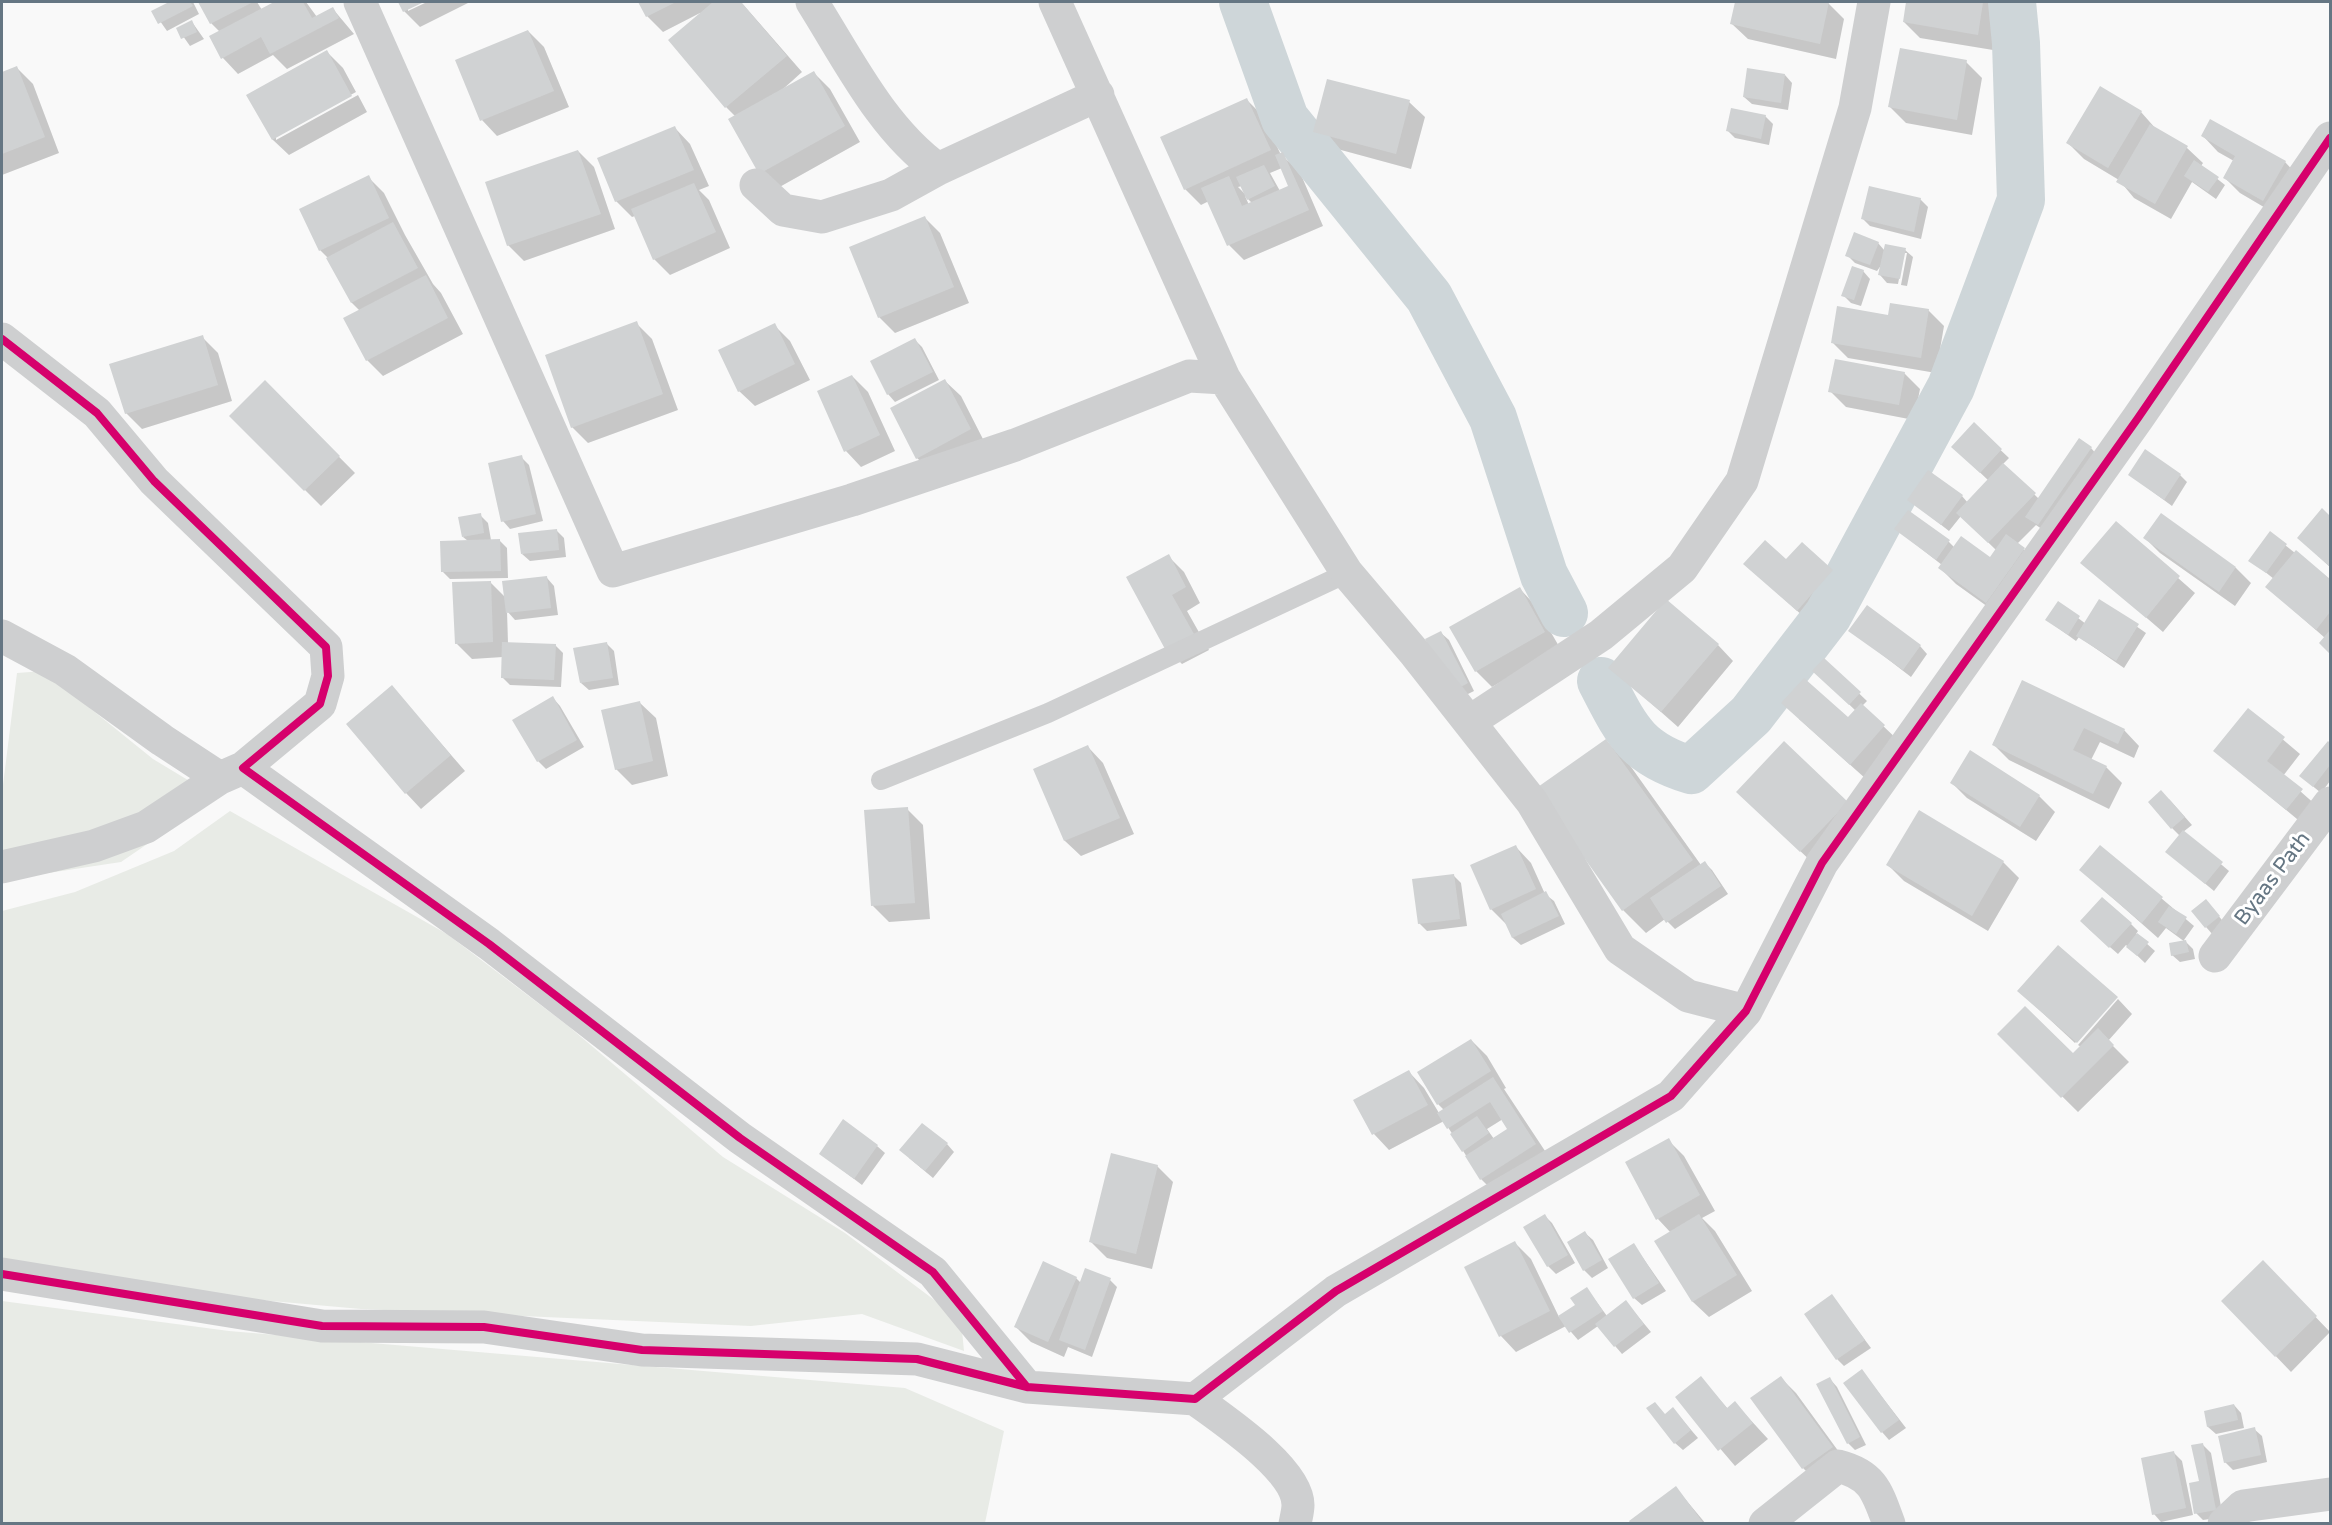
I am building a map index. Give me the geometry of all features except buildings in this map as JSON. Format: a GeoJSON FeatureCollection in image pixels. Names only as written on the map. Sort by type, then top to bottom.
{"type":"FeatureCollection","features":[{"type":"Feature","properties":{"kind":"street"},"geometry":{"type":"LineString","coordinates":[[360,2],[613,571],[852,500],[1016,445],[1189,376],[1224,378]]}},
{"type":"Feature","properties":{"kind":"street"},"geometry":{"type":"LineString","coordinates":[[812,2],[875,102],[921,157],[938,169]]}},
{"type":"Feature","properties":{"kind":"street"},"geometry":{"type":"LineString","coordinates":[[1055,2],[1224,378],[1347,573],[1532,802],[1620,949],[1688,996],[1746,1011]]}},
{"type":"Feature","properties":{"kind":"street"},"geometry":{"type":"LineString","coordinates":[[1469,722],[1601,635],[1682,568],[1742,481],[1855,108],[1874,2]]}},
{"type":"Feature","properties":{"kind":"street"},"geometry":{"type":"LineString","coordinates":[[756,185],[783,210],[822,218],[891,195],[938,169],[1098,95]]}},
{"type":"Feature","properties":{"kind":"street"},"geometry":{"type":"LineString","coordinates":[[1195,1399],[1336,1291],[1671,1096],[1746,1011],[1822,863],[2138,418],[2331,138]]}},
{"type":"Feature","properties":{"kind":"street"},"geometry":{"type":"LineString","coordinates":[[2,339],[98,413],[154,481],[326,647],[328,676],[320,704],[232,773],[146,827],[94,846],[2,867]]}},
{"type":"Feature","properties":{"kind":"street"},"geometry":{"type":"LineString","coordinates":[[2,636],[65,670],[162,740],[232,773],[489,944],[740,1138],[933,1272],[1027,1388]]}},
{"type":"Feature","properties":{"kind":"street","name":"Byaas Path"},"geometry":{"type":"LineString","coordinates":[[2215,956],[2331,802]]}},
{"type":"Feature","properties":{"kind":"street"},"geometry":{"type":"LineString","coordinates":[[2,1274],[322,1326],[484,1327],[642,1350],[917,1359],[1027,1388],[1195,1399],[1256,1444],[1285,1476],[1303,1517]]}},
{"type":"Feature","properties":{"kind":"street"},"geometry":{"type":"LineString","coordinates":[[1765,1524],[1838,1466],[1858,1472],[1877,1492],[1888,1524]]}},
{"type":"Feature","properties":{"kind":"street"},"geometry":{"type":"LineString","coordinates":[[2224,1524],[2243,1506],[2331,1494]]}},
{"type":"Feature","properties":{"kind":"lane"},"geometry":{"type":"LineString","coordinates":[[881,780],[1048,713],[1347,573]]}},
{"type":"Feature","properties":{"kind":"shaded area"},"geometry":{"type":"Polygon","coordinates":[[[44,671],[153,759],[216,797],[121,862],[2,880],[2,793],[17,673],[44,671]]]}},
{"type":"Feature","properties":{"kind":"shaded area"},"geometry":{"type":"Polygon","coordinates":[[[230,811],[447,934],[567,1025],[723,1157],[845,1233],[961,1320],[964,1351],[862,1314],[751,1326],[361,1309],[2,1277],[2,911],[75,892],[174,851],[230,811]]]}},
{"type":"Feature","properties":{"kind":"shaded area"},"geometry":{"type":"Polygon","coordinates":[[[2,1301],[229,1331],[905,1388],[1004,1431],[985,1523],[2,1523],[2,1301]]]}},
{"type":"Feature","properties":{"kind":"waterway"},"geometry":{"type":"LineString","coordinates":[[1243,2],[1285,119],[1429,297],[1493,418],[1544,575],[1564,613]]}},
{"type":"Feature","properties":{"kind":"waterway"},"geometry":{"type":"LineString","coordinates":[[1601,681],[1634,737],[1657,756],[1691,770],[1751,715],[1828,615],[1951,387],[2021,200],[2016,43],[2012,2]]}},
{"type":"Feature","properties":{"kind":"cycle path"},"geometry":{"type":"LineString","coordinates":[[2,1274],[322,1326],[484,1327],[642,1350],[917,1359],[1027,1387],[1195,1399],[1336,1291],[1671,1096],[1746,1011],[1822,863],[2138,418],[2330,138]]}},
{"type":"Feature","properties":{"kind":"cycle path"},"geometry":{"type":"LineString","coordinates":[[2,339],[97,413],[154,481],[326,647],[328,676],[320,704],[243,768],[489,944],[740,1138],[933,1272],[1027,1387]]}}]}
